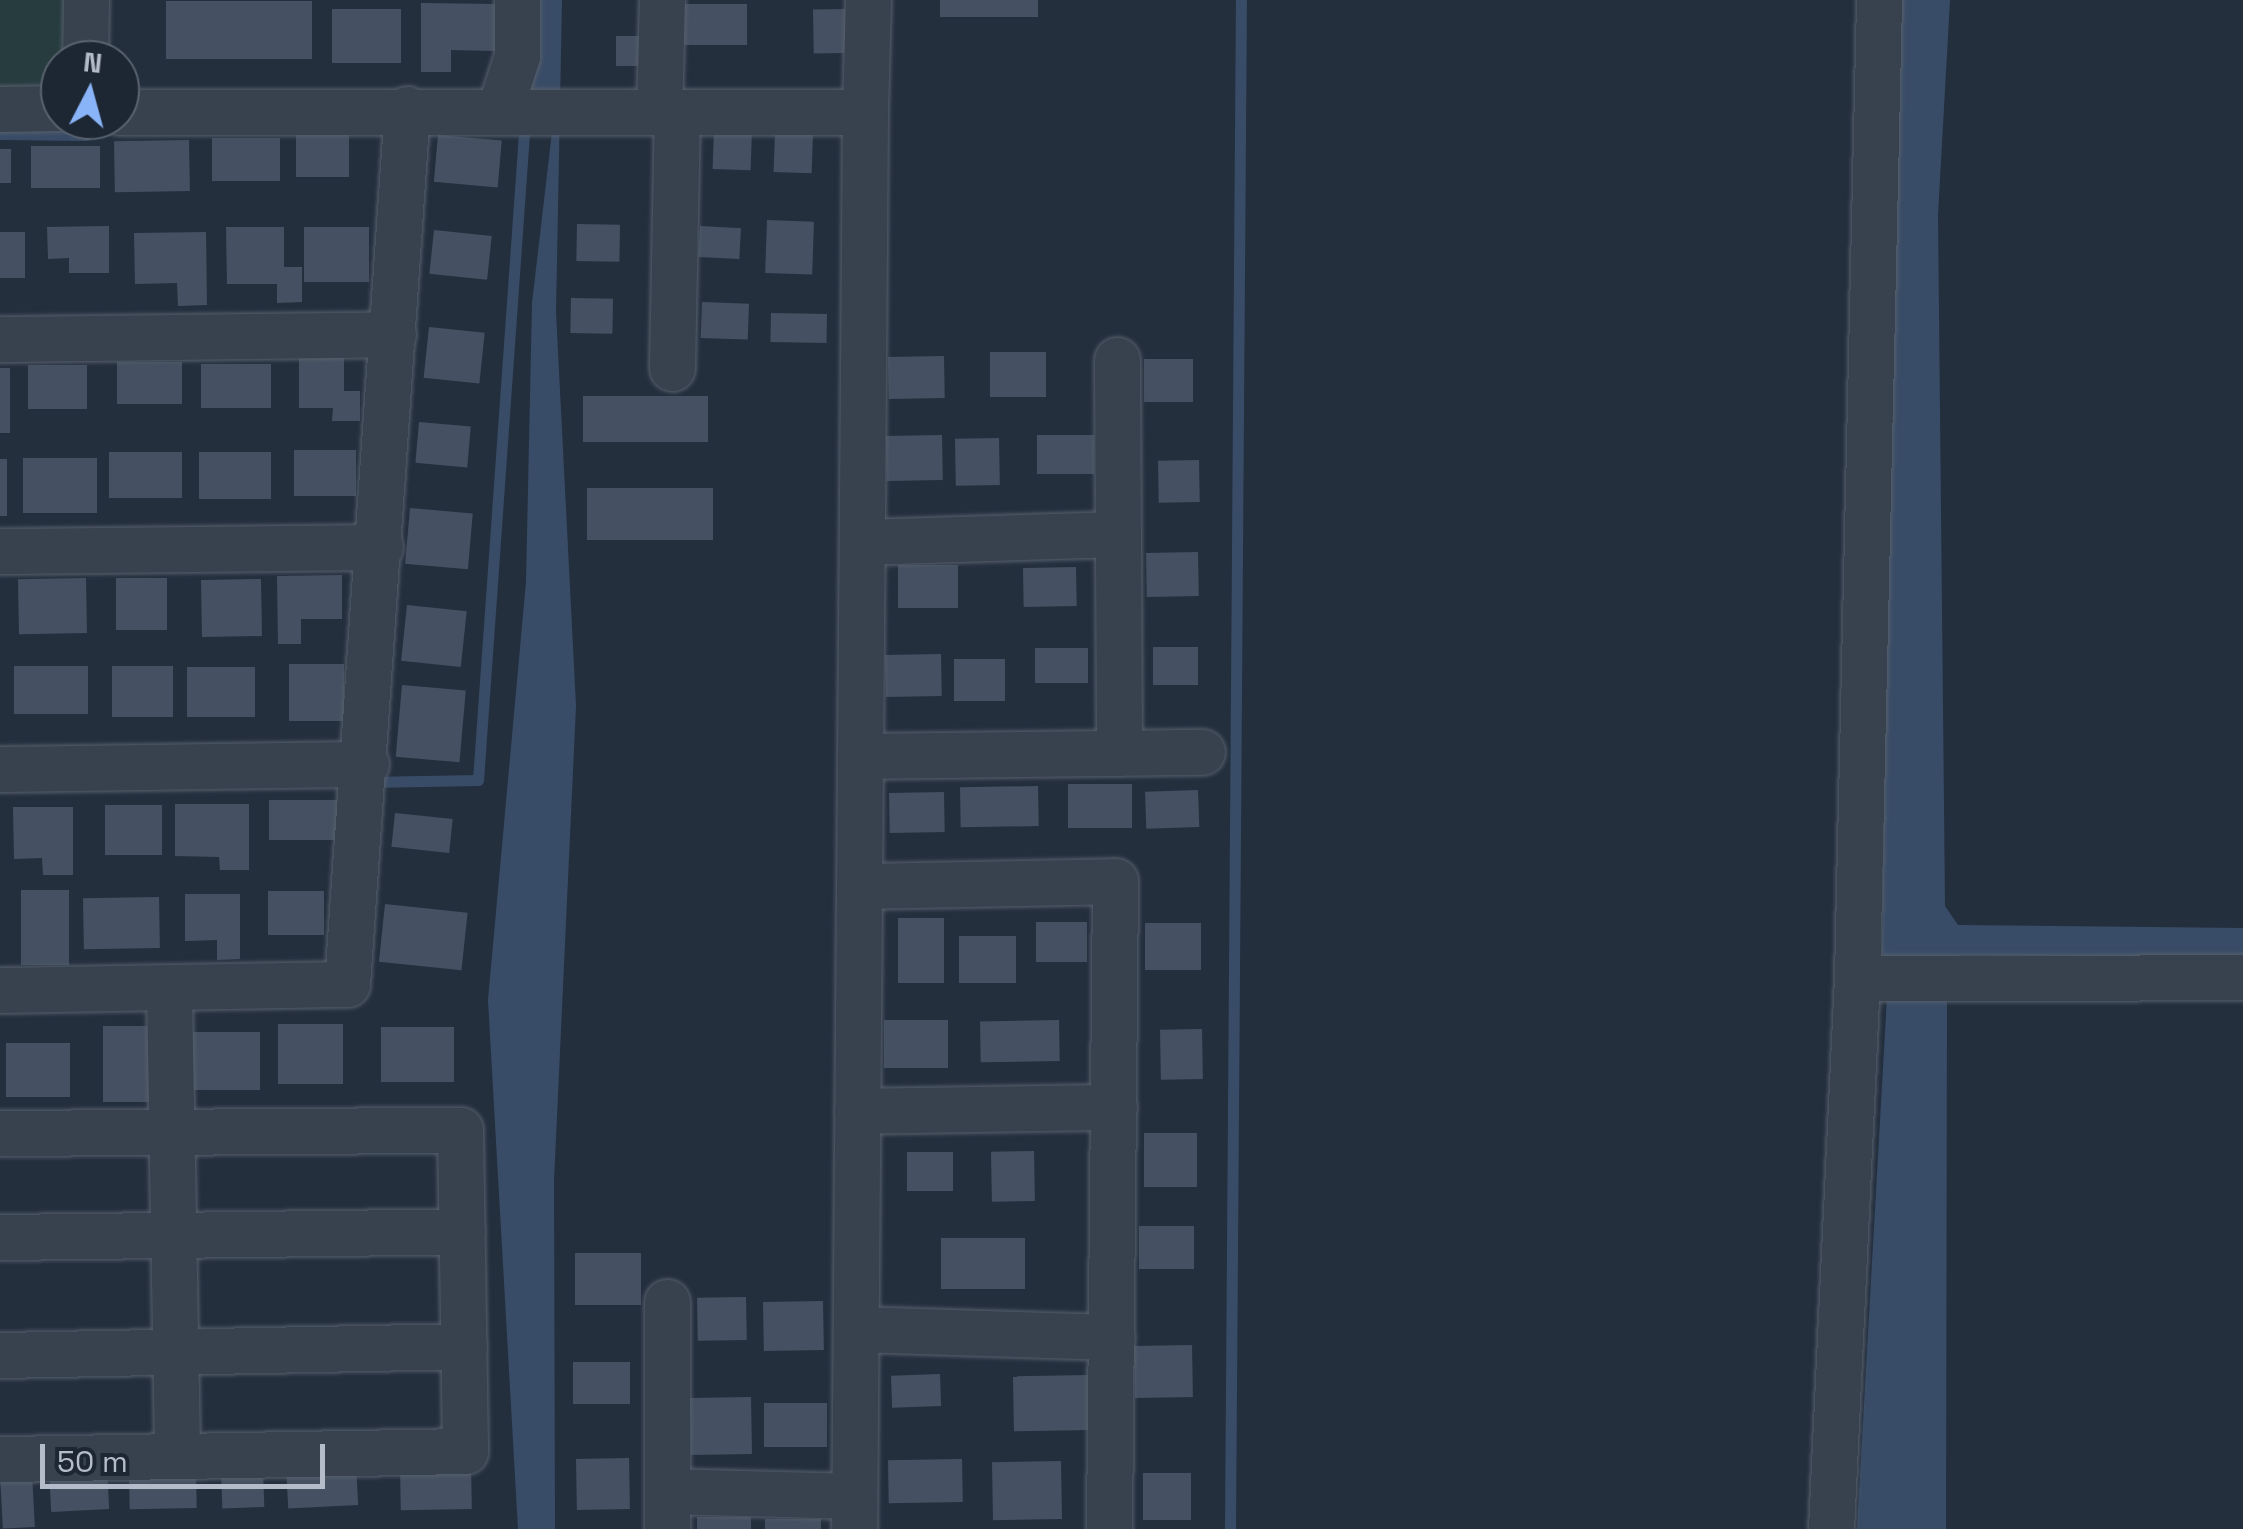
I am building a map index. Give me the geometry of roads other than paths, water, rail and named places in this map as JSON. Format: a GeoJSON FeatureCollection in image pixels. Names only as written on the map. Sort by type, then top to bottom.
{"type":"FeatureCollection","features":[{"type":"Feature","properties":{"kind":"street"},"geometry":{"type":"LineString","coordinates":[[85,40],[86,0]]}},
{"type":"Feature","properties":{"kind":"street"},"geometry":{"type":"LineString","coordinates":[[508,99],[517,0]]}},
{"type":"Feature","properties":{"kind":"street"},"geometry":{"type":"LineString","coordinates":[[662,0],[672,368]]}},
{"type":"Feature","properties":{"kind":"street"},"geometry":{"type":"LineString","coordinates":[[667,1302],[668,1510],[854,1512],[868,0]]}},
{"type":"Feature","properties":{"kind":"street"},"geometry":{"type":"LineString","coordinates":[[1831,1529],[1857,978],[1879,0]]}},
{"type":"Feature","properties":{"kind":"street"},"geometry":{"type":"LineString","coordinates":[[140,112],[407,109],[508,99],[575,113],[865,112]]}},
{"type":"Feature","properties":{"kind":"street"},"geometry":{"type":"LineString","coordinates":[[0,109],[40,108]]}},
{"type":"Feature","properties":{"kind":"street"},"geometry":{"type":"LineString","coordinates":[[0,990],[347,984],[365,777],[407,109]]}},
{"type":"Feature","properties":{"kind":"street"},"geometry":{"type":"LineString","coordinates":[[0,339],[393,334]]}},
{"type":"Feature","properties":{"kind":"street"},"geometry":{"type":"LineString","coordinates":[[1117,360],[1119,753]]}},
{"type":"Feature","properties":{"kind":"street"},"geometry":{"type":"LineString","coordinates":[[862,542],[1118,534]]}},
{"type":"Feature","properties":{"kind":"street"},"geometry":{"type":"LineString","coordinates":[[0,550],[380,547]]}},
{"type":"Feature","properties":{"kind":"street"},"geometry":{"type":"LineString","coordinates":[[860,756],[1202,752]]}},
{"type":"Feature","properties":{"kind":"street"},"geometry":{"type":"LineString","coordinates":[[0,769],[365,777]]}},
{"type":"Feature","properties":{"kind":"street"},"geometry":{"type":"LineString","coordinates":[[859,886],[1115,881],[1110,1529]]}},
{"type":"Feature","properties":{"kind":"street"},"geometry":{"type":"LineString","coordinates":[[1857,978],[2243,977]]}},
{"type":"Feature","properties":{"kind":"street"},"geometry":{"type":"LineString","coordinates":[[169,990],[177,1456]]}},
{"type":"Feature","properties":{"kind":"street"},"geometry":{"type":"LineString","coordinates":[[857,1111],[1114,1107]]}},
{"type":"Feature","properties":{"kind":"street"},"geometry":{"type":"LineString","coordinates":[[0,1133],[460,1130],[466,1452],[0,1459]]}},
{"type":"Feature","properties":{"kind":"street"},"geometry":{"type":"LineString","coordinates":[[0,1237],[462,1231]]}},
{"type":"Feature","properties":{"kind":"street"},"geometry":{"type":"LineString","coordinates":[[856,1329],[1112,1336]]}},
{"type":"Feature","properties":{"kind":"street"},"geometry":{"type":"LineString","coordinates":[[0,1355],[464,1346]]}},
{"type":"Feature","properties":{"kind":"water"},"geometry":{"type":"Polygon","coordinates":[[[537,0],[562,0],[556,312],[576,706],[554,1181],[555,1529],[518,1529],[488,1000],[526,582],[532,303],[552,132],[531,92],[537,0]]]}},
{"type":"Feature","properties":{"kind":"water"},"geometry":{"type":"Polygon","coordinates":[[[1895,0],[1950,0],[1938,215],[1945,906],[1958,925],[2243,928],[2243,957],[1959,955],[1947,996],[1946,1529],[1857,1529],[1889,961],[1882,952],[1895,0]]]}},
{"type":"Feature","properties":{"kind":"waterway"},"geometry":{"type":"LineString","coordinates":[[1230,1529],[1241,0]]}},
{"type":"Feature","properties":{"kind":"waterway"},"geometry":{"type":"LineString","coordinates":[[369,782],[478,780],[525,119]]}},
{"type":"Feature","properties":{"kind":"waterway"},"geometry":{"type":"LineString","coordinates":[[0,134],[40,134]]}}]}
